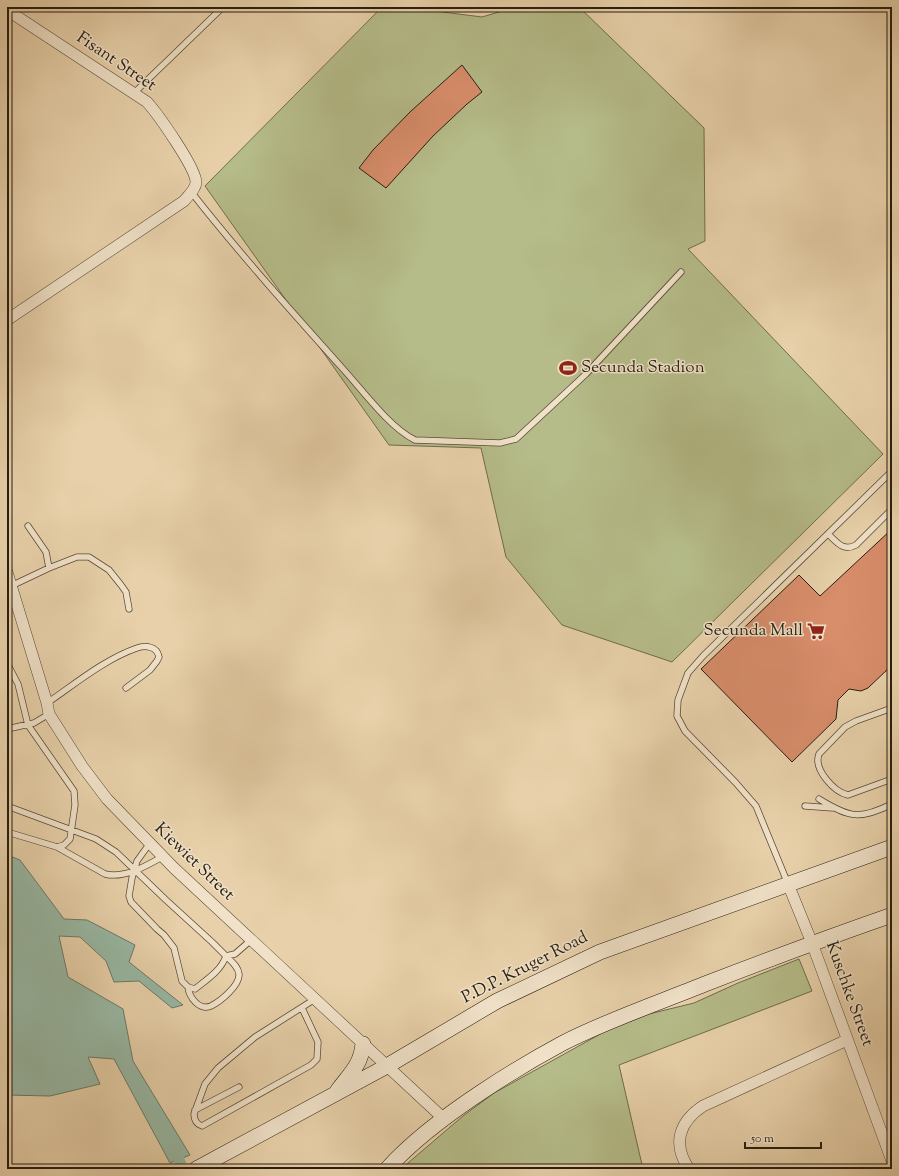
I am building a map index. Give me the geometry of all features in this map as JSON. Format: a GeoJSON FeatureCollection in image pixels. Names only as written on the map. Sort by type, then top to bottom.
{"type":"FeatureCollection","features":[{"type":"Feature","properties":{"kind":"street","name":"Fisant Street"},"geometry":{"type":"LineString","coordinates":[[7,10],[147,102],[156,112],[193,171],[194,188]]}},
{"type":"Feature","properties":{"kind":"street"},"geometry":{"type":"LineString","coordinates":[[7,320],[184,201],[194,188]]}},
{"type":"Feature","properties":{"kind":"street","name":"Kiewiet Street"},"geometry":{"type":"LineString","coordinates":[[7,572],[48,708],[82,766],[103,794],[162,857],[443,1118]]}},
{"type":"Feature","properties":{"kind":"street","name":"P.D.P. Kruger Road"},"geometry":{"type":"LineString","coordinates":[[197,1168],[387,1066],[497,1001],[600,952],[892,847]]}},
{"type":"Feature","properties":{"kind":"street","name":"Kuschke Street"},"geometry":{"type":"LineString","coordinates":[[788,884],[812,943],[892,1161]]}},
{"type":"Feature","properties":{"kind":"street"},"geometry":{"type":"LineString","coordinates":[[387,1169],[396,1159],[443,1118],[509,1074],[564,1043],[625,1016],[812,943],[892,915]]}},
{"type":"Feature","properties":{"kind":"street"},"geometry":{"type":"LineString","coordinates":[[689,1169],[680,1150],[680,1136],[683,1126],[694,1112],[847,1040]]}},
{"type":"Feature","properties":{"kind":"street"},"geometry":{"type":"LineString","coordinates":[[335,1094],[358,1064],[362,1055],[363,1044]]}},
{"type":"Feature","properties":{"kind":"lane"},"geometry":{"type":"LineString","coordinates":[[134,93],[223,7]]}},
{"type":"Feature","properties":{"kind":"lane"},"geometry":{"type":"LineString","coordinates":[[194,188],[224,233],[285,305],[397,428],[406,436],[415,440],[500,443],[516,439],[586,374],[681,272]]}},
{"type":"Feature","properties":{"kind":"lane"},"geometry":{"type":"LineString","coordinates":[[788,884],[756,806],[736,783],[685,731],[677,716],[678,700],[688,673],[698,662],[892,472]]}},
{"type":"Feature","properties":{"kind":"lane"},"geometry":{"type":"LineString","coordinates":[[828,534],[843,547],[851,548],[856,545],[892,509]]}},
{"type":"Feature","properties":{"kind":"lane"},"geometry":{"type":"LineString","coordinates":[[28,526],[46,552],[49,568]]}},
{"type":"Feature","properties":{"kind":"lane"},"geometry":{"type":"LineString","coordinates":[[11,586],[77,557],[89,557],[109,570],[121,584],[126,592],[129,609]]}},
{"type":"Feature","properties":{"kind":"lane"},"geometry":{"type":"LineString","coordinates":[[7,729],[34,723],[48,708],[109,661],[137,648],[147,646],[158,652],[159,656],[153,667],[126,688]]}},
{"type":"Feature","properties":{"kind":"lane"},"geometry":{"type":"LineString","coordinates":[[7,663],[18,684],[28,725],[74,791],[75,804],[70,839],[64,846],[57,847]]}},
{"type":"Feature","properties":{"kind":"lane"},"geometry":{"type":"LineString","coordinates":[[892,708],[856,721],[845,727],[817,758],[819,769],[823,775],[837,791],[843,794],[848,795],[892,779]]}},
{"type":"Feature","properties":{"kind":"lane"},"geometry":{"type":"LineString","coordinates":[[819,799],[835,808]]}},
{"type":"Feature","properties":{"kind":"lane"},"geometry":{"type":"LineString","coordinates":[[805,806],[835,808],[859,815],[874,812],[892,804]]}},
{"type":"Feature","properties":{"kind":"lane"},"geometry":{"type":"LineString","coordinates":[[7,806],[13,810],[56,823],[103,843],[116,852],[134,870],[212,942],[235,966],[239,974],[238,980],[233,989],[210,1006],[203,1007],[197,1004],[191,997],[188,987],[182,981],[174,948],[164,934],[157,929],[131,902],[129,896],[134,870],[137,861],[150,843]]}},
{"type":"Feature","properties":{"kind":"lane"},"geometry":{"type":"LineString","coordinates":[[7,832],[57,847],[105,874],[117,875],[143,868],[162,857]]}},
{"type":"Feature","properties":{"kind":"lane"},"geometry":{"type":"LineString","coordinates":[[226,956],[235,954],[252,940]]}},
{"type":"Feature","properties":{"kind":"lane"},"geometry":{"type":"LineString","coordinates":[[188,987],[195,989],[224,963],[226,956]]}},
{"type":"Feature","properties":{"kind":"lane"},"geometry":{"type":"LineString","coordinates":[[302,1008],[318,1042],[317,1059],[311,1065],[202,1126],[196,1122],[194,1118],[195,1110],[205,1084],[218,1068],[255,1037],[315,999]]}},
{"type":"Feature","properties":{"kind":"lane"},"geometry":{"type":"LineString","coordinates":[[195,1110],[239,1086]]}},
{"type":"Feature","properties":{"kind":"green space","name":"Secunda Stadion"},"geometry":{"type":"Polygon","coordinates":[[[382,7],[403,7],[482,17],[516,7],[579,7],[704,128],[705,241],[688,249],[883,454],[672,662],[562,625],[506,557],[481,448],[389,445],[205,186],[382,7]]]}},
{"type":"Feature","properties":{"kind":"green space"},"geometry":{"type":"Polygon","coordinates":[[[799,959],[812,991],[619,1065],[643,1169],[401,1169],[463,1116],[494,1093],[604,1032],[649,1014],[694,1003],[738,983],[799,959]]]}},
{"type":"Feature","properties":{"kind":"shaded area"},"geometry":{"type":"Polygon","coordinates":[[[7,855],[20,860],[64,919],[87,920],[135,945],[129,962],[183,1005],[172,1008],[139,981],[114,982],[106,961],[80,937],[59,936],[68,977],[123,1009],[133,1061],[190,1155],[170,1163],[114,1059],[88,1057],[100,1084],[50,1096],[7,1095],[7,855]]]}},
{"type":"Feature","properties":{"kind":"building"},"geometry":{"type":"Polygon","coordinates":[[[462,65],[482,92],[433,136],[386,188],[359,168],[373,150],[410,112],[462,65]]]}},
{"type":"Feature","properties":{"kind":"building","name":"Secunda Mall"},"geometry":{"type":"Polygon","coordinates":[[[892,529],[892,677],[890,667],[868,688],[861,691],[849,689],[838,700],[836,719],[792,762],[701,669],[799,575],[820,596],[892,529]]]}},
{"type":"Feature","properties":{"kind":"waterway"},"geometry":{"type":"LineString","coordinates":[[179,1160],[183,1169]]}},
{"type":"Feature","properties":{"kind":"place","name":"Secunda Stadion"},"geometry":{"type":"Point","coordinates":[568,368]}},
{"type":"Feature","properties":{"kind":"place","name":"Secunda Mall"},"geometry":{"type":"Point","coordinates":[816,631]}}]}
